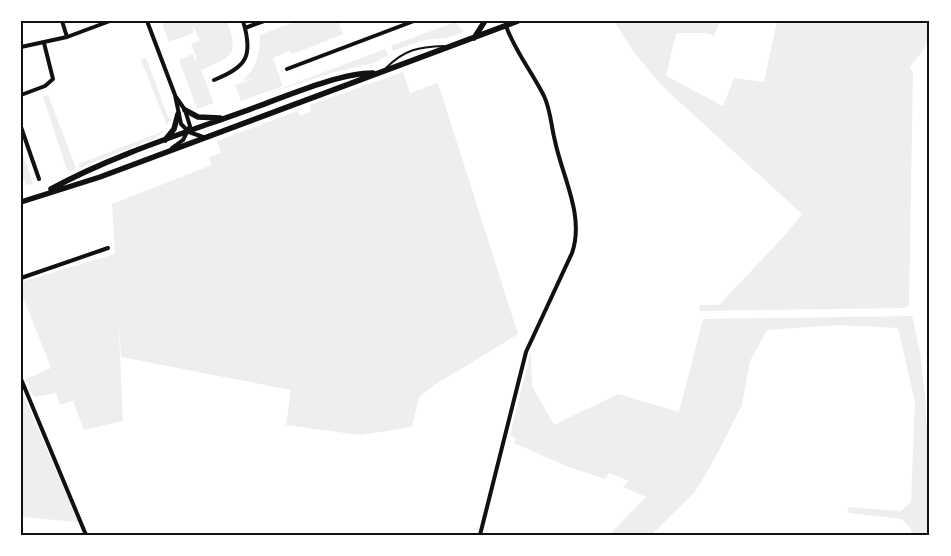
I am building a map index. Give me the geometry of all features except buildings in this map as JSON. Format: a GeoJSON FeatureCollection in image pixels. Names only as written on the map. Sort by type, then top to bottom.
{"type":"FeatureCollection","features":[{"type":"Feature","properties":{"kind":"main road"},"geometry":{"type":"LineString","coordinates":[[474,38],[485,21]]}},
{"type":"Feature","properties":{"kind":"main road"},"geometry":{"type":"LineString","coordinates":[[43,194],[96,166],[230,117],[359,73],[374,73],[385,70],[474,38],[505,23],[518,21]]}},
{"type":"Feature","properties":{"kind":"main road"},"geometry":{"type":"LineString","coordinates":[[21,202],[100,177],[362,81],[374,73]]}},
{"type":"Feature","properties":{"kind":"main road"},"geometry":{"type":"LineString","coordinates":[[185,110],[198,117],[230,117]]}},
{"type":"Feature","properties":{"kind":"main road"},"geometry":{"type":"LineString","coordinates":[[164,142],[174,129],[178,114]]}},
{"type":"Feature","properties":{"kind":"street"},"geometry":{"type":"LineString","coordinates":[[62,21],[67,37]]}},
{"type":"Feature","properties":{"kind":"street"},"geometry":{"type":"LineString","coordinates":[[21,47],[44,44],[110,21]]}},
{"type":"Feature","properties":{"kind":"street"},"geometry":{"type":"LineString","coordinates":[[147,21],[175,95],[178,114],[182,124],[189,132],[199,137],[206,137]]}},
{"type":"Feature","properties":{"kind":"street"},"geometry":{"type":"LineString","coordinates":[[214,80],[235,71],[243,63],[247,52],[243,21]]}},
{"type":"Feature","properties":{"kind":"street"},"geometry":{"type":"LineString","coordinates":[[245,28],[264,21]]}},
{"type":"Feature","properties":{"kind":"street"},"geometry":{"type":"LineString","coordinates":[[287,69],[414,21]]}},
{"type":"Feature","properties":{"kind":"street"},"geometry":{"type":"LineString","coordinates":[[480,535],[526,352],[572,253],[576,240],[572,202],[556,145],[550,112],[540,87],[512,42],[505,23]]}},
{"type":"Feature","properties":{"kind":"street"},"geometry":{"type":"LineString","coordinates":[[21,95],[46,86],[53,79],[44,44]]}},
{"type":"Feature","properties":{"kind":"street"},"geometry":{"type":"LineString","coordinates":[[166,152],[183,140],[189,132],[190,123],[185,110],[175,95]]}},
{"type":"Feature","properties":{"kind":"street"},"geometry":{"type":"LineString","coordinates":[[21,127],[39,179]]}},
{"type":"Feature","properties":{"kind":"street"},"geometry":{"type":"LineString","coordinates":[[21,278],[108,248]]}},
{"type":"Feature","properties":{"kind":"street"},"geometry":{"type":"LineString","coordinates":[[21,379],[86,535]]}},
{"type":"Feature","properties":{"kind":"shaded area"},"geometry":{"type":"Polygon","coordinates":[[[161,21],[227,21],[233,42],[230,54],[220,62],[201,70],[214,103],[197,109],[179,60],[193,54],[195,60],[197,59],[191,44],[200,40],[194,28],[192,28],[194,33],[169,42],[161,21]]]}},
{"type":"Feature","properties":{"kind":"shaded area"},"geometry":{"type":"Polygon","coordinates":[[[296,21],[338,21],[343,34],[293,54],[289,51],[273,58],[283,86],[241,101],[235,85],[259,76],[242,81],[251,71],[256,61],[260,35],[296,21]]]}},
{"type":"Feature","properties":{"kind":"shaded area"},"geometry":{"type":"Polygon","coordinates":[[[614,21],[720,21],[714,36],[708,33],[676,33],[666,76],[723,106],[734,78],[764,82],[777,21],[930,21],[930,41],[910,67],[913,72],[909,304],[906,308],[700,311],[699,305],[719,305],[786,234],[802,214],[662,86],[633,51],[614,21]]]}},
{"type":"Feature","properties":{"kind":"shaded area"},"geometry":{"type":"Polygon","coordinates":[[[455,22],[464,32],[447,38],[424,40],[393,51],[391,46],[455,22]]]}},
{"type":"Feature","properties":{"kind":"shaded area"},"geometry":{"type":"Polygon","coordinates":[[[385,49],[388,55],[374,63],[335,72],[269,93],[385,49]]]}},
{"type":"Feature","properties":{"kind":"shaded area"},"geometry":{"type":"Polygon","coordinates":[[[146,58],[169,119],[167,126],[141,60],[146,58]]]}},
{"type":"Feature","properties":{"kind":"shaded area"},"geometry":{"type":"Polygon","coordinates":[[[403,72],[410,93],[438,83],[518,334],[433,386],[419,397],[412,427],[360,435],[286,425],[291,390],[121,357],[118,310],[123,421],[84,430],[73,401],[60,405],[56,393],[34,397],[26,379],[51,368],[21,292],[21,282],[115,254],[112,204],[212,165],[209,157],[221,153],[217,141],[297,111],[301,116],[311,111],[310,105],[403,72]]]}},
{"type":"Feature","properties":{"kind":"shaded area"},"geometry":{"type":"Polygon","coordinates":[[[48,95],[76,168],[71,172],[67,170],[43,97],[48,95]]]}},
{"type":"Feature","properties":{"kind":"shaded area"},"geometry":{"type":"Polygon","coordinates":[[[164,131],[156,138],[79,168],[78,164],[164,131]]]}},
{"type":"Feature","properties":{"kind":"shaded area"},"geometry":{"type":"Polygon","coordinates":[[[21,149],[33,184],[26,185],[21,172],[21,149]]]}},
{"type":"Feature","properties":{"kind":"shaded area"},"geometry":{"type":"Polygon","coordinates":[[[912,316],[918,342],[925,396],[928,452],[928,535],[912,535],[911,529],[902,519],[849,513],[847,507],[901,511],[911,502],[915,402],[898,328],[838,325],[767,330],[750,361],[742,405],[715,458],[695,492],[651,535],[609,535],[646,497],[623,487],[629,481],[609,473],[605,479],[566,466],[514,443],[516,438],[510,435],[531,351],[532,386],[554,425],[618,394],[679,412],[703,319],[912,316]]]}},
{"type":"Feature","properties":{"kind":"shaded area"},"geometry":{"type":"Polygon","coordinates":[[[21,389],[78,522],[21,517],[21,389]]]}}]}
